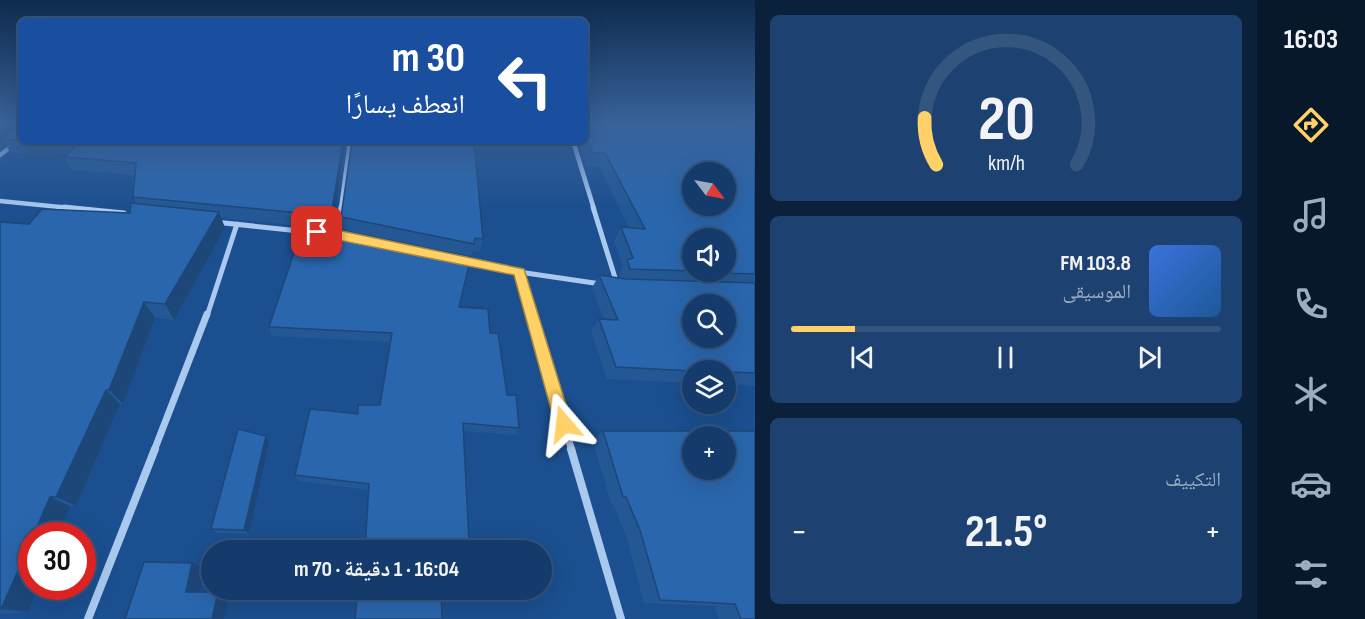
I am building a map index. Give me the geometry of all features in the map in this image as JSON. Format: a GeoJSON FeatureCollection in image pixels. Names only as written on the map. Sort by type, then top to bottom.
{"type":"FeatureCollection","features":[{"type":"Feature","properties":{"kind":"street"},"geometry":{"type":"LineString","coordinates":[[337,234],[348,152]]}},
{"type":"Feature","properties":{"kind":"street"},"geometry":{"type":"LineString","coordinates":[[576,152],[618,287]]}},
{"type":"Feature","properties":{"kind":"street"},"geometry":{"type":"LineString","coordinates":[[0,201],[130,214]]}},
{"type":"Feature","properties":{"kind":"street"},"geometry":{"type":"LineString","coordinates":[[213,222],[315,232]]}},
{"type":"Feature","properties":{"kind":"street"},"geometry":{"type":"LineString","coordinates":[[88,619],[216,292],[237,224]]}},
{"type":"Feature","properties":{"kind":"street"},"geometry":{"type":"LineString","coordinates":[[326,233],[348,237]]}},
{"type":"Feature","properties":{"kind":"street"},"geometry":{"type":"LineString","coordinates":[[451,258],[519,272],[630,287]]}},
{"type":"Feature","properties":{"kind":"street"},"geometry":{"type":"LineString","coordinates":[[519,272],[621,619]]}},
{"type":"Feature","properties":{"kind":"building"},"geometry":{"type":"Polygon","coordinates":[[[69,152],[341,152],[331,216],[133,197],[136,163],[64,157],[69,152]]]}},
{"type":"Feature","properties":{"kind":"building"},"geometry":{"type":"Polygon","coordinates":[[[350,152],[475,152],[483,239],[475,238],[474,244],[341,217],[350,152]]]}},
{"type":"Feature","properties":{"kind":"building"},"geometry":{"type":"Polygon","coordinates":[[[593,152],[755,152],[755,274],[736,273],[736,228],[682,228],[682,271],[630,269],[627,260],[633,258],[621,227],[645,229],[605,153],[593,152]]]}},
{"type":"Feature","properties":{"kind":"building"},"geometry":{"type":"Polygon","coordinates":[[[131,203],[219,212],[165,304],[144,302],[109,390],[106,390],[56,497],[50,497],[39,522],[18,522],[18,571],[0,609],[0,222],[29,224],[42,209],[130,213],[131,203]]]}},
{"type":"Feature","properties":{"kind":"building"},"geometry":{"type":"Polygon","coordinates":[[[303,226],[335,229],[471,257],[459,307],[488,309],[490,333],[498,333],[507,395],[516,395],[519,428],[463,423],[469,540],[366,540],[369,484],[295,475],[310,409],[358,414],[358,405],[380,405],[392,333],[269,327],[303,226]]]}},
{"type":"Feature","properties":{"kind":"building"},"geometry":{"type":"Polygon","coordinates":[[[599,275],[682,282],[755,283],[755,373],[736,372],[736,360],[682,360],[682,370],[616,367],[599,319],[618,320],[599,275]]]}},
{"type":"Feature","properties":{"kind":"building"},"geometry":{"type":"Polygon","coordinates":[[[238,429],[266,436],[244,530],[211,529],[238,429]]]}},
{"type":"Feature","properties":{"kind":"building"},"geometry":{"type":"Polygon","coordinates":[[[603,431],[682,431],[682,480],[736,480],[736,431],[755,431],[755,619],[741,619],[735,604],[660,600],[640,530],[626,497],[623,497],[603,431]]]}},
{"type":"Feature","properties":{"kind":"building"},"geometry":{"type":"Polygon","coordinates":[[[144,562],[192,563],[186,592],[201,592],[201,600],[216,600],[212,619],[125,619],[144,562]]]}},
{"type":"Feature","properties":{"kind":"building"},"geometry":{"type":"Polygon","coordinates":[[[357,600],[441,600],[442,619],[355,619],[357,600]]]}},
{"type":"Feature","properties":{"kind":"route"},"geometry":{"type":"LineString","coordinates":[[317,232],[337,234],[519,272],[564,424]]}}]}
